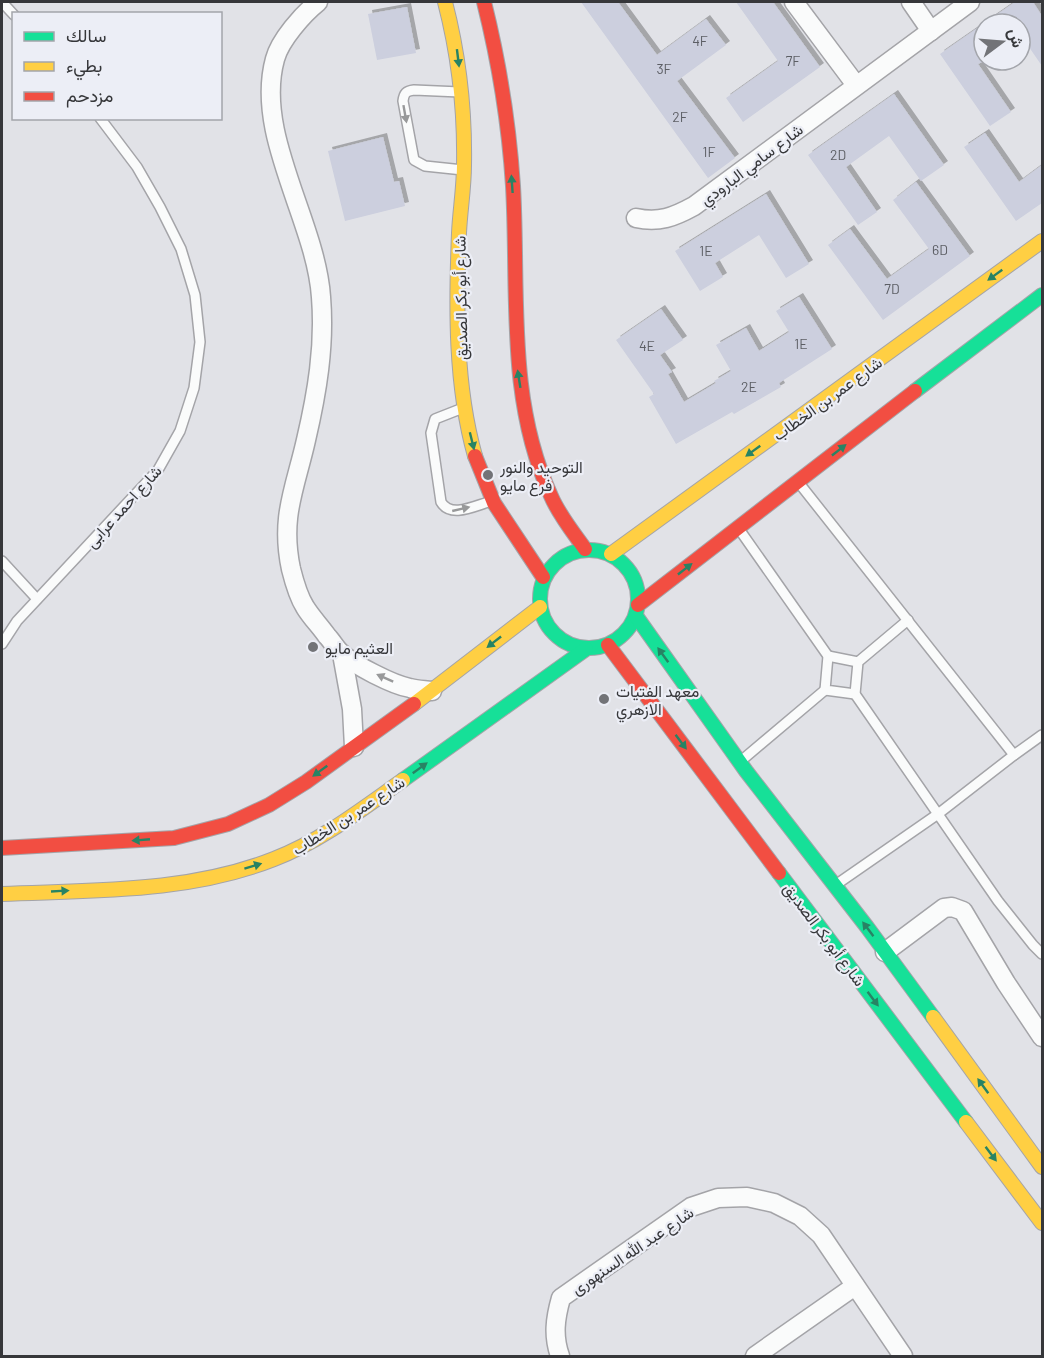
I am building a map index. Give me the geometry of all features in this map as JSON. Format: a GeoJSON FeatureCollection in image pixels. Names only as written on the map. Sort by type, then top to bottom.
{"type":"FeatureCollection","features":[{"type":"Feature","properties":{"kind":"street"},"geometry":{"type":"LineString","coordinates":[[318,2],[309,8],[290,32],[275,57],[272,82],[271,110],[279,146],[306,231],[321,295],[322,338],[317,390],[292,492],[287,519],[286,546],[293,580],[304,606],[342,654],[372,672],[408,688],[432,691]]}},
{"type":"Feature","properties":{"kind":"street","name":"شارع أبو بكر الصديق"},"geometry":{"type":"LineString","coordinates":[[446,2],[458,50],[462,92],[464,170],[459,230],[458,287],[460,355],[465,407],[481,475],[510,530],[543,577]]}},
{"type":"Feature","properties":{"kind":"street"},"geometry":{"type":"LineString","coordinates":[[484,2],[494,39],[506,107],[513,186],[518,370],[526,417],[535,457],[554,502],[585,549]]}},
{"type":"Feature","properties":{"kind":"street"},"geometry":{"type":"LineString","coordinates":[[794,2],[856,85]]}},
{"type":"Feature","properties":{"kind":"street"},"geometry":{"type":"LineString","coordinates":[[910,2],[931,31]]}},
{"type":"Feature","properties":{"kind":"street","name":"شارع سامي البارودي"},"geometry":{"type":"LineString","coordinates":[[636,218],[650,221],[663,220],[694,206],[970,2]]}},
{"type":"Feature","properties":{"kind":"street","name":"شارع عمر بن الخطاب"},"geometry":{"type":"LineString","coordinates":[[611,554],[1042,241]]}},
{"type":"Feature","properties":{"kind":"street"},"geometry":{"type":"LineString","coordinates":[[637,611],[739,528],[1042,295]]}},
{"type":"Feature","properties":{"kind":"street"},"geometry":{"type":"LineString","coordinates":[[585,549],[611,554],[631,572],[638,588],[637,611],[629,629],[608,645],[586,649],[563,641],[551,631],[543,618],[540,595],[543,577],[557,561],[570,553],[585,549]]}},
{"type":"Feature","properties":{"kind":"street"},"geometry":{"type":"LineString","coordinates":[[2,848],[174,837],[228,824],[279,799],[306,782],[432,691],[540,607]]}},
{"type":"Feature","properties":{"kind":"street"},"geometry":{"type":"LineString","coordinates":[[637,611],[740,762],[885,952],[1042,1167]]}},
{"type":"Feature","properties":{"kind":"street","name":"شارع أبو بكر الصديق"},"geometry":{"type":"LineString","coordinates":[[608,645],[1042,1223]]}},
{"type":"Feature","properties":{"kind":"street","name":"شارع عمر بن الخطاب"},"geometry":{"type":"LineString","coordinates":[[2,894],[177,883],[251,867],[282,857],[319,837],[586,649]]}},
{"type":"Feature","properties":{"kind":"street"},"geometry":{"type":"LineString","coordinates":[[342,654],[352,709],[354,747]]}},
{"type":"Feature","properties":{"kind":"street"},"geometry":{"type":"LineString","coordinates":[[885,952],[944,908],[952,907],[963,911],[1006,984],[1042,1037]]}},
{"type":"Feature","properties":{"kind":"street","name":"شارع عبد الله السنهورى"},"geometry":{"type":"LineString","coordinates":[[560,1356],[554,1330],[561,1298],[691,1207],[718,1198],[747,1197],[774,1203],[800,1216],[821,1235],[903,1356]]}},
{"type":"Feature","properties":{"kind":"street"},"geometry":{"type":"LineString","coordinates":[[755,1356],[855,1286]]}},
{"type":"Feature","properties":{"kind":"lane"},"geometry":{"type":"LineString","coordinates":[[462,92],[414,90],[408,91],[403,101],[414,160],[426,166],[464,170]]}},
{"type":"Feature","properties":{"kind":"lane","name":"شارع احمد عرابى"},"geometry":{"type":"LineString","coordinates":[[2,644],[17,621],[158,470],[180,431],[194,388],[200,342],[195,295],[181,249],[136,167],[101,120]]}},
{"type":"Feature","properties":{"kind":"lane"},"geometry":{"type":"LineString","coordinates":[[465,407],[435,419],[432,425],[431,433],[441,502],[445,509],[453,512],[493,501]]}},
{"type":"Feature","properties":{"kind":"lane"},"geometry":{"type":"LineString","coordinates":[[798,482],[1014,754]]}},
{"type":"Feature","properties":{"kind":"lane"},"geometry":{"type":"LineString","coordinates":[[739,528],[828,656],[825,690],[740,762]]}},
{"type":"Feature","properties":{"kind":"lane"},"geometry":{"type":"LineString","coordinates":[[2,561],[37,599]]}},
{"type":"Feature","properties":{"kind":"lane"},"geometry":{"type":"LineString","coordinates":[[908,620],[858,662],[855,694],[998,901],[1018,928],[1042,954]]}},
{"type":"Feature","properties":{"kind":"lane"},"geometry":{"type":"LineString","coordinates":[[828,656],[858,662]]}},
{"type":"Feature","properties":{"kind":"lane"},"geometry":{"type":"LineString","coordinates":[[825,690],[855,694]]}},
{"type":"Feature","properties":{"kind":"lane"},"geometry":{"type":"LineString","coordinates":[[835,886],[938,814],[1014,754],[1042,735]]}},
{"type":"Feature","properties":{"kind":"building"},"geometry":{"type":"Polygon","coordinates":[[[581,2],[618,2],[657,55],[706,19],[726,45],[677,81],[735,158],[708,178],[581,2]]]}},
{"type":"Feature","properties":{"kind":"building"},"geometry":{"type":"Polygon","coordinates":[[[736,2],[773,2],[820,67],[743,122],[726,98],[778,61],[736,2]]]}},
{"type":"Feature","properties":{"kind":"building"},"geometry":{"type":"Polygon","coordinates":[[[1015,2],[1033,2],[1042,16],[1042,66],[1032,51],[1032,12],[1001,12],[1015,2]]]}},
{"type":"Feature","properties":{"kind":"building"},"geometry":{"type":"Polygon","coordinates":[[[407,7],[416,53],[377,60],[368,14],[407,7]]]}},
{"type":"Feature","properties":{"kind":"building"},"geometry":{"type":"Polygon","coordinates":[[[972,32],[972,72],[984,72],[1011,112],[990,126],[940,54],[972,32]]]}},
{"type":"Feature","properties":{"kind":"building"},"geometry":{"type":"Polygon","coordinates":[[[894,94],[944,165],[921,181],[889,136],[846,167],[877,212],[858,225],[808,155],[894,94]]]}},
{"type":"Feature","properties":{"kind":"building"},"geometry":{"type":"Polygon","coordinates":[[[985,133],[1019,182],[1042,165],[1042,203],[1016,221],[964,147],[985,133]]]}},
{"type":"Feature","properties":{"kind":"building"},"geometry":{"type":"Polygon","coordinates":[[[383,137],[394,182],[399,181],[405,206],[345,221],[328,151],[383,137]]]}},
{"type":"Feature","properties":{"kind":"building"},"geometry":{"type":"Polygon","coordinates":[[[916,182],[970,256],[883,320],[828,245],[850,229],[887,279],[929,249],[893,200],[916,182]]]}},
{"type":"Feature","properties":{"kind":"building"},"geometry":{"type":"Polygon","coordinates":[[[766,194],[809,264],[786,278],[759,235],[715,263],[723,277],[700,291],[675,251],[766,194]]]}},
{"type":"Feature","properties":{"kind":"building"},"geometry":{"type":"Polygon","coordinates":[[[799,297],[832,349],[779,383],[781,387],[676,444],[649,397],[654,394],[616,340],[661,309],[683,340],[660,355],[672,372],[668,374],[684,402],[731,371],[716,345],[746,328],[759,351],[789,332],[776,311],[799,297]]]}},
{"type":"Feature","properties":{"kind":"traffic: fast"},"geometry":{"type":"LineString","coordinates":[[915,391],[1042,295]]}},
{"type":"Feature","properties":{"kind":"traffic: fast"},"geometry":{"type":"LineString","coordinates":[[579,550],[599,550],[624,564],[635,580],[638,599],[635,618],[624,634],[599,648],[579,648],[562,640],[548,626],[540,609],[540,589],[548,572],[562,558],[579,550]]}},
{"type":"Feature","properties":{"kind":"traffic: fast"},"geometry":{"type":"LineString","coordinates":[[636,616],[746,771],[867,927],[933,1017]]}},
{"type":"Feature","properties":{"kind":"traffic: fast"},"geometry":{"type":"LineString","coordinates":[[403,780],[586,649]]}},
{"type":"Feature","properties":{"kind":"traffic: fast"},"geometry":{"type":"LineString","coordinates":[[779,873],[966,1122]]}},
{"type":"Feature","properties":{"kind":"traffic: slow"},"geometry":{"type":"LineString","coordinates":[[445,2],[454,43],[462,103],[464,165],[458,261],[458,345],[468,429],[475,456]]}},
{"type":"Feature","properties":{"kind":"traffic: slow"},"geometry":{"type":"LineString","coordinates":[[611,554],[1042,241]]}},
{"type":"Feature","properties":{"kind":"traffic: slow"},"geometry":{"type":"LineString","coordinates":[[414,704],[540,607]]}},
{"type":"Feature","properties":{"kind":"traffic: slow"},"geometry":{"type":"LineString","coordinates":[[2,894],[140,888],[208,878],[241,870],[274,859],[308,843],[341,824],[403,780]]}},
{"type":"Feature","properties":{"kind":"traffic: slow"},"geometry":{"type":"LineString","coordinates":[[933,1017],[1042,1167]]}},
{"type":"Feature","properties":{"kind":"traffic: slow"},"geometry":{"type":"LineString","coordinates":[[966,1122],[1042,1223]]}},
{"type":"Feature","properties":{"kind":"traffic: jam"},"geometry":{"type":"LineString","coordinates":[[484,2],[499,70],[509,140],[515,225],[517,343],[527,421],[537,459],[554,503],[585,549]]}},
{"type":"Feature","properties":{"kind":"traffic: jam"},"geometry":{"type":"LineString","coordinates":[[638,605],[915,391]]}},
{"type":"Feature","properties":{"kind":"traffic: jam"},"geometry":{"type":"LineString","coordinates":[[475,456],[494,503],[543,577]]}},
{"type":"Feature","properties":{"kind":"traffic: jam"},"geometry":{"type":"LineString","coordinates":[[608,645],[779,873]]}},
{"type":"Feature","properties":{"kind":"traffic: jam"},"geometry":{"type":"LineString","coordinates":[[2,848],[174,838],[228,824],[269,805],[306,782],[414,704]]}},
{"type":"Feature","properties":{"kind":"place","name":"التوحيد والنور فرع مايو"},"geometry":{"type":"Point","coordinates":[488,475]}},
{"type":"Feature","properties":{"kind":"place","name":"العثيم مايو"},"geometry":{"type":"Point","coordinates":[313,647]}},
{"type":"Feature","properties":{"kind":"place","name":"معهد الفتيات الازهري"},"geometry":{"type":"Point","coordinates":[604,699]}}]}
